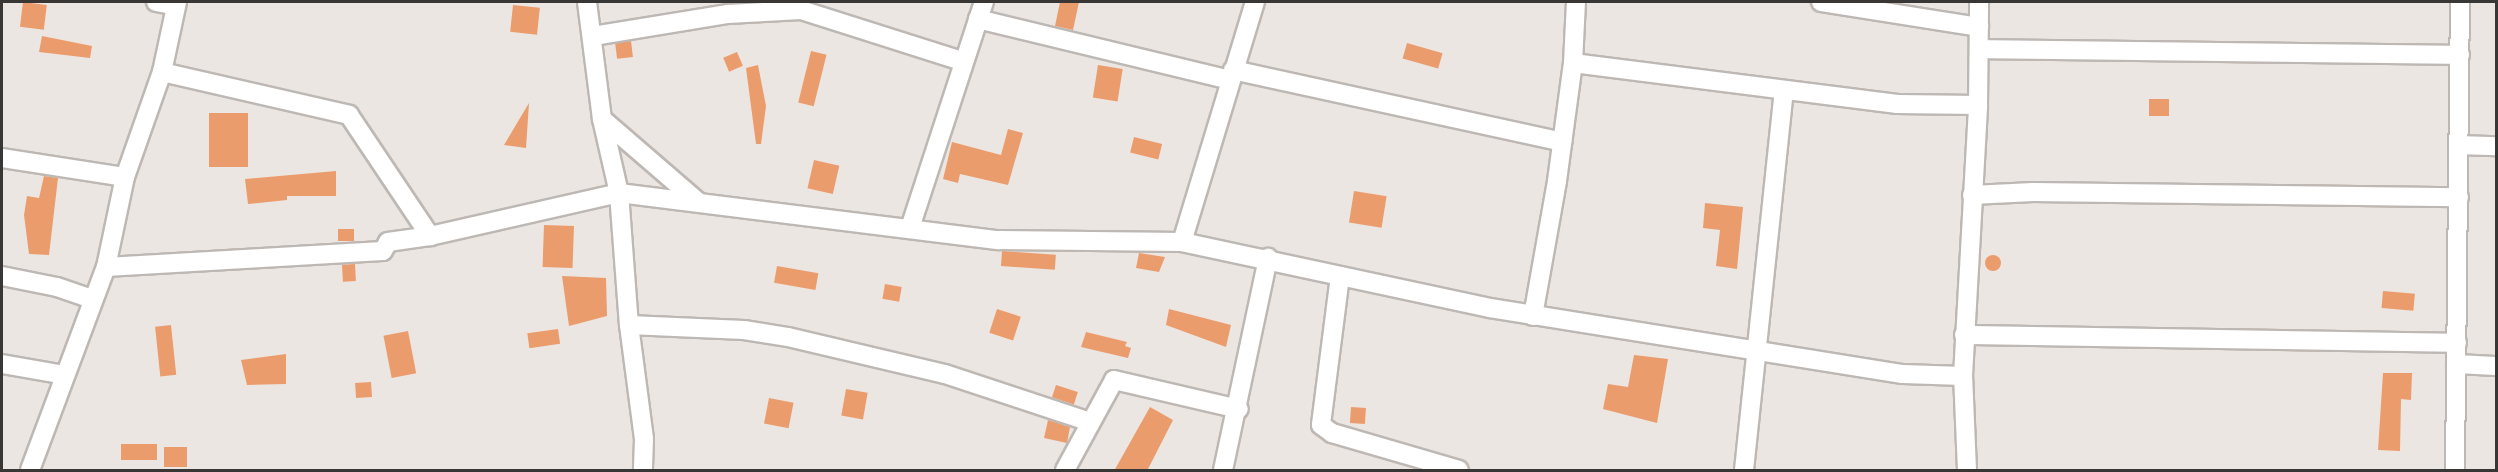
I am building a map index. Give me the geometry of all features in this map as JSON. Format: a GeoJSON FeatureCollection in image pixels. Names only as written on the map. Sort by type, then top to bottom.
{"type":"FeatureCollection","features":[{"type":"Feature","properties":{"kind":"street"},"geometry":{"type":"LineString","coordinates":[[30,471],[92,299],[106,267],[125,177],[162,72],[177,4],[156,2]]}},
{"type":"Feature","properties":{"kind":"street"},"geometry":{"type":"LineString","coordinates":[[587,2],[602,119],[619,193],[628,325],[639,382],[643,471]]}},
{"type":"Feature","properties":{"kind":"street"},"geometry":{"type":"LineString","coordinates":[[910,228],[962,61],[984,2]]}},
{"type":"Feature","properties":{"kind":"street"},"geometry":{"type":"LineString","coordinates":[[1182,242],[1255,2]]}},
{"type":"Feature","properties":{"kind":"street"},"geometry":{"type":"LineString","coordinates":[[1533,316],[1573,63],[1576,2]]}},
{"type":"Feature","properties":{"kind":"street"},"geometry":{"type":"LineString","coordinates":[[1821,2],[1979,27]]}},
{"type":"Feature","properties":{"kind":"street"},"geometry":{"type":"LineString","coordinates":[[1967,471],[1963,376],[1964,335],[1978,105],[1979,2]]}},
{"type":"Feature","properties":{"kind":"street"},"geometry":{"type":"LineString","coordinates":[[2455,471],[2460,2]]}},
{"type":"Feature","properties":{"kind":"street"},"geometry":{"type":"LineString","coordinates":[[593,36],[728,14],[801,10],[962,61]]}},
{"type":"Feature","properties":{"kind":"street"},"geometry":{"type":"LineString","coordinates":[[978,19],[1232,75],[1562,142]]}},
{"type":"Feature","properties":{"kind":"street"},"geometry":{"type":"LineString","coordinates":[[1979,50],[2460,55]]}},
{"type":"Feature","properties":{"kind":"street"},"geometry":{"type":"LineString","coordinates":[[1573,63],[1784,92],[1897,104],[1978,105]]}},
{"type":"Feature","properties":{"kind":"street"},"geometry":{"type":"LineString","coordinates":[[162,72],[349,115],[430,236]]}},
{"type":"Feature","properties":{"kind":"street"},"geometry":{"type":"LineString","coordinates":[[1744,471],[1784,92]]}},
{"type":"Feature","properties":{"kind":"street"},"geometry":{"type":"LineString","coordinates":[[602,119],[699,202]]}},
{"type":"Feature","properties":{"kind":"street"},"geometry":{"type":"LineString","coordinates":[[2459,145],[2496,146]]}},
{"type":"Feature","properties":{"kind":"street"},"geometry":{"type":"LineString","coordinates":[[2,158],[125,177]]}},
{"type":"Feature","properties":{"kind":"street"},"geometry":{"type":"LineString","coordinates":[[1972,195],[2033,192],[2459,197]]}},
{"type":"Feature","properties":{"kind":"street"},"geometry":{"type":"LineString","coordinates":[[106,267],[383,251],[388,242],[430,236],[619,193],[999,240],[1182,242],[1268,258],[1340,276],[1533,316],[1903,374],[1963,376]]}},
{"type":"Feature","properties":{"kind":"street"},"geometry":{"type":"LineString","coordinates":[[1223,471],[1239,409],[1268,258]]}},
{"type":"Feature","properties":{"kind":"street"},"geometry":{"type":"LineString","coordinates":[[2,276],[57,287],[92,299]]}},
{"type":"Feature","properties":{"kind":"street"},"geometry":{"type":"LineString","coordinates":[[1340,276],[1321,425],[1332,433],[1459,471]]}},
{"type":"Feature","properties":{"kind":"street"},"geometry":{"type":"LineString","coordinates":[[628,325],[744,330],[788,337],[945,374],[1090,422]]}},
{"type":"Feature","properties":{"kind":"street"},"geometry":{"type":"LineString","coordinates":[[1964,335],[2457,343]]}},
{"type":"Feature","properties":{"kind":"street"},"geometry":{"type":"LineString","coordinates":[[2,364],[65,375]]}},
{"type":"Feature","properties":{"kind":"street"},"geometry":{"type":"LineString","coordinates":[[2456,364],[2496,366]]}},
{"type":"Feature","properties":{"kind":"street"},"geometry":{"type":"LineString","coordinates":[[1065,471],[1111,382],[1117,379],[1239,409]]}},
{"type":"Feature","properties":{"kind":"building"},"geometry":{"type":"Polygon","coordinates":[[[23,2],[47,5],[44,30],[20,27],[23,2]]]}},
{"type":"Feature","properties":{"kind":"building"},"geometry":{"type":"Polygon","coordinates":[[[1060,2],[1079,2],[1073,30],[1055,26],[1060,2]]]}},
{"type":"Feature","properties":{"kind":"building"},"geometry":{"type":"Polygon","coordinates":[[[513,5],[540,8],[537,35],[510,32],[513,5]]]}},
{"type":"Feature","properties":{"kind":"building"},"geometry":{"type":"Polygon","coordinates":[[[42,36],[92,46],[90,58],[39,52],[42,36]]]}},
{"type":"Feature","properties":{"kind":"building"},"geometry":{"type":"Polygon","coordinates":[[[631,41],[633,57],[617,59],[615,43],[631,41]]]}},
{"type":"Feature","properties":{"kind":"building"},"geometry":{"type":"Polygon","coordinates":[[[1407,43],[1443,53],[1438,69],[1403,58],[1407,43]]]}},
{"type":"Feature","properties":{"kind":"building"},"geometry":{"type":"Polygon","coordinates":[[[811,51],[827,55],[814,106],[798,102],[811,51]]]}},
{"type":"Feature","properties":{"kind":"building"},"geometry":{"type":"Polygon","coordinates":[[[737,52],[743,66],[729,72],[723,58],[737,52]]]}},
{"type":"Feature","properties":{"kind":"building"},"geometry":{"type":"Polygon","coordinates":[[[758,65],[766,106],[761,144],[756,144],[746,68],[758,65]]]}},
{"type":"Feature","properties":{"kind":"building"},"geometry":{"type":"Polygon","coordinates":[[[1098,65],[1123,69],[1118,102],[1093,98],[1098,65]]]}},
{"type":"Feature","properties":{"kind":"building"},"geometry":{"type":"Polygon","coordinates":[[[2149,99],[2169,99],[2169,116],[2149,116],[2149,99]]]}},
{"type":"Feature","properties":{"kind":"building"},"geometry":{"type":"Polygon","coordinates":[[[529,103],[526,148],[504,145],[529,103]]]}},
{"type":"Feature","properties":{"kind":"building"},"geometry":{"type":"Polygon","coordinates":[[[209,113],[248,113],[248,167],[209,167],[209,113]]]}},
{"type":"Feature","properties":{"kind":"building"},"geometry":{"type":"Polygon","coordinates":[[[1008,129],[1023,133],[1008,185],[960,174],[958,183],[943,179],[952,142],[1001,155],[1008,129]]]}},
{"type":"Feature","properties":{"kind":"building"},"geometry":{"type":"Polygon","coordinates":[[[1134,137],[1162,144],[1158,160],[1130,153],[1134,137]]]}},
{"type":"Feature","properties":{"kind":"building"},"geometry":{"type":"Polygon","coordinates":[[[814,160],[839,166],[833,194],[807,188],[814,160]]]}},
{"type":"Feature","properties":{"kind":"building"},"geometry":{"type":"Polygon","coordinates":[[[336,171],[336,196],[287,196],[287,200],[248,204],[245,179],[336,171]]]}},
{"type":"Feature","properties":{"kind":"building"},"geometry":{"type":"Polygon","coordinates":[[[44,176],[58,178],[49,255],[29,254],[24,215],[27,196],[39,198],[44,176]]]}},
{"type":"Feature","properties":{"kind":"building"},"geometry":{"type":"Polygon","coordinates":[[[1354,191],[1387,196],[1382,228],[1349,223],[1354,191]]]}},
{"type":"Feature","properties":{"kind":"building"},"geometry":{"type":"Polygon","coordinates":[[[1705,203],[1743,207],[1737,269],[1716,266],[1720,230],[1703,228],[1705,203]]]}},
{"type":"Feature","properties":{"kind":"building"},"geometry":{"type":"Polygon","coordinates":[[[544,225],[574,226],[573,268],[543,267],[544,225]]]}},
{"type":"Feature","properties":{"kind":"building"},"geometry":{"type":"Polygon","coordinates":[[[338,229],[354,229],[354,241],[338,241],[338,229]]]}},
{"type":"Feature","properties":{"kind":"building"},"geometry":{"type":"Polygon","coordinates":[[[1002,251],[1056,255],[1055,270],[1001,266],[1002,251]]]}},
{"type":"Feature","properties":{"kind":"building"},"geometry":{"type":"Polygon","coordinates":[[[1139,253],[1165,257],[1159,272],[1136,268],[1139,253]]]}},
{"type":"Feature","properties":{"kind":"building"},"geometry":{"type":"Polygon","coordinates":[[[1990,255],[1996,255],[2001,263],[1999,269],[1990,271],[1985,266],[1985,260],[1990,255]]]}},
{"type":"Feature","properties":{"kind":"building"},"geometry":{"type":"Polygon","coordinates":[[[355,264],[356,281],[343,282],[342,265],[355,264]]]}},
{"type":"Feature","properties":{"kind":"building"},"geometry":{"type":"Polygon","coordinates":[[[777,266],[818,273],[815,290],[774,283],[777,266]]]}},
{"type":"Feature","properties":{"kind":"building"},"geometry":{"type":"Polygon","coordinates":[[[562,276],[606,278],[607,316],[569,326],[562,276]]]}},
{"type":"Feature","properties":{"kind":"building"},"geometry":{"type":"Polygon","coordinates":[[[885,284],[902,287],[899,302],[882,299],[885,284]]]}},
{"type":"Feature","properties":{"kind":"building"},"geometry":{"type":"Polygon","coordinates":[[[2383,291],[2415,294],[2413,311],[2382,308],[2383,291]]]}},
{"type":"Feature","properties":{"kind":"building"},"geometry":{"type":"Polygon","coordinates":[[[997,309],[1021,317],[1013,341],[989,333],[997,309]]]}},
{"type":"Feature","properties":{"kind":"building"},"geometry":{"type":"Polygon","coordinates":[[[1169,309],[1231,325],[1226,347],[1166,325],[1169,309]]]}},
{"type":"Feature","properties":{"kind":"building"},"geometry":{"type":"Polygon","coordinates":[[[171,325],[176,375],[160,376],[155,327],[171,325]]]}},
{"type":"Feature","properties":{"kind":"building"},"geometry":{"type":"Polygon","coordinates":[[[558,329],[560,344],[529,348],[527,333],[558,329]]]}},
{"type":"Feature","properties":{"kind":"building"},"geometry":{"type":"Polygon","coordinates":[[[408,331],[416,373],[392,378],[383,336],[408,331]]]}},
{"type":"Feature","properties":{"kind":"building"},"geometry":{"type":"Polygon","coordinates":[[[1086,332],[1127,342],[1125,346],[1131,348],[1128,358],[1081,347],[1086,332]]]}},
{"type":"Feature","properties":{"kind":"building"},"geometry":{"type":"Polygon","coordinates":[[[286,354],[286,384],[247,385],[241,360],[286,354]]]}},
{"type":"Feature","properties":{"kind":"building"},"geometry":{"type":"Polygon","coordinates":[[[1634,355],[1668,359],[1657,423],[1603,409],[1608,384],[1628,387],[1634,355]]]}},
{"type":"Feature","properties":{"kind":"building"},"geometry":{"type":"Polygon","coordinates":[[[2383,373],[2412,373],[2411,400],[2401,399],[2400,451],[2378,450],[2383,373]]]}},
{"type":"Feature","properties":{"kind":"building"},"geometry":{"type":"Polygon","coordinates":[[[371,382],[372,397],[356,398],[355,383],[371,382]]]}},
{"type":"Feature","properties":{"kind":"building"},"geometry":{"type":"Polygon","coordinates":[[[1056,385],[1078,392],[1074,404],[1052,397],[1056,385]]]}},
{"type":"Feature","properties":{"kind":"building"},"geometry":{"type":"Polygon","coordinates":[[[846,389],[868,393],[863,419],[841,416],[846,389]]]}},
{"type":"Feature","properties":{"kind":"building"},"geometry":{"type":"Polygon","coordinates":[[[769,398],[794,403],[789,428],[764,424],[769,398]]]}},
{"type":"Feature","properties":{"kind":"building"},"geometry":{"type":"Polygon","coordinates":[[[1150,407],[1173,420],[1147,471],[1114,471],[1150,407]]]}},
{"type":"Feature","properties":{"kind":"building"},"geometry":{"type":"Polygon","coordinates":[[[1351,407],[1366,408],[1365,424],[1350,423],[1351,407]]]}},
{"type":"Feature","properties":{"kind":"building"},"geometry":{"type":"Polygon","coordinates":[[[1048,420],[1070,427],[1067,443],[1044,438],[1048,420]]]}},
{"type":"Feature","properties":{"kind":"building"},"geometry":{"type":"Polygon","coordinates":[[[121,444],[157,444],[157,460],[121,460],[121,444]]]}},
{"type":"Feature","properties":{"kind":"building"},"geometry":{"type":"Polygon","coordinates":[[[164,447],[187,447],[187,467],[164,467],[164,447]]]}}]}
